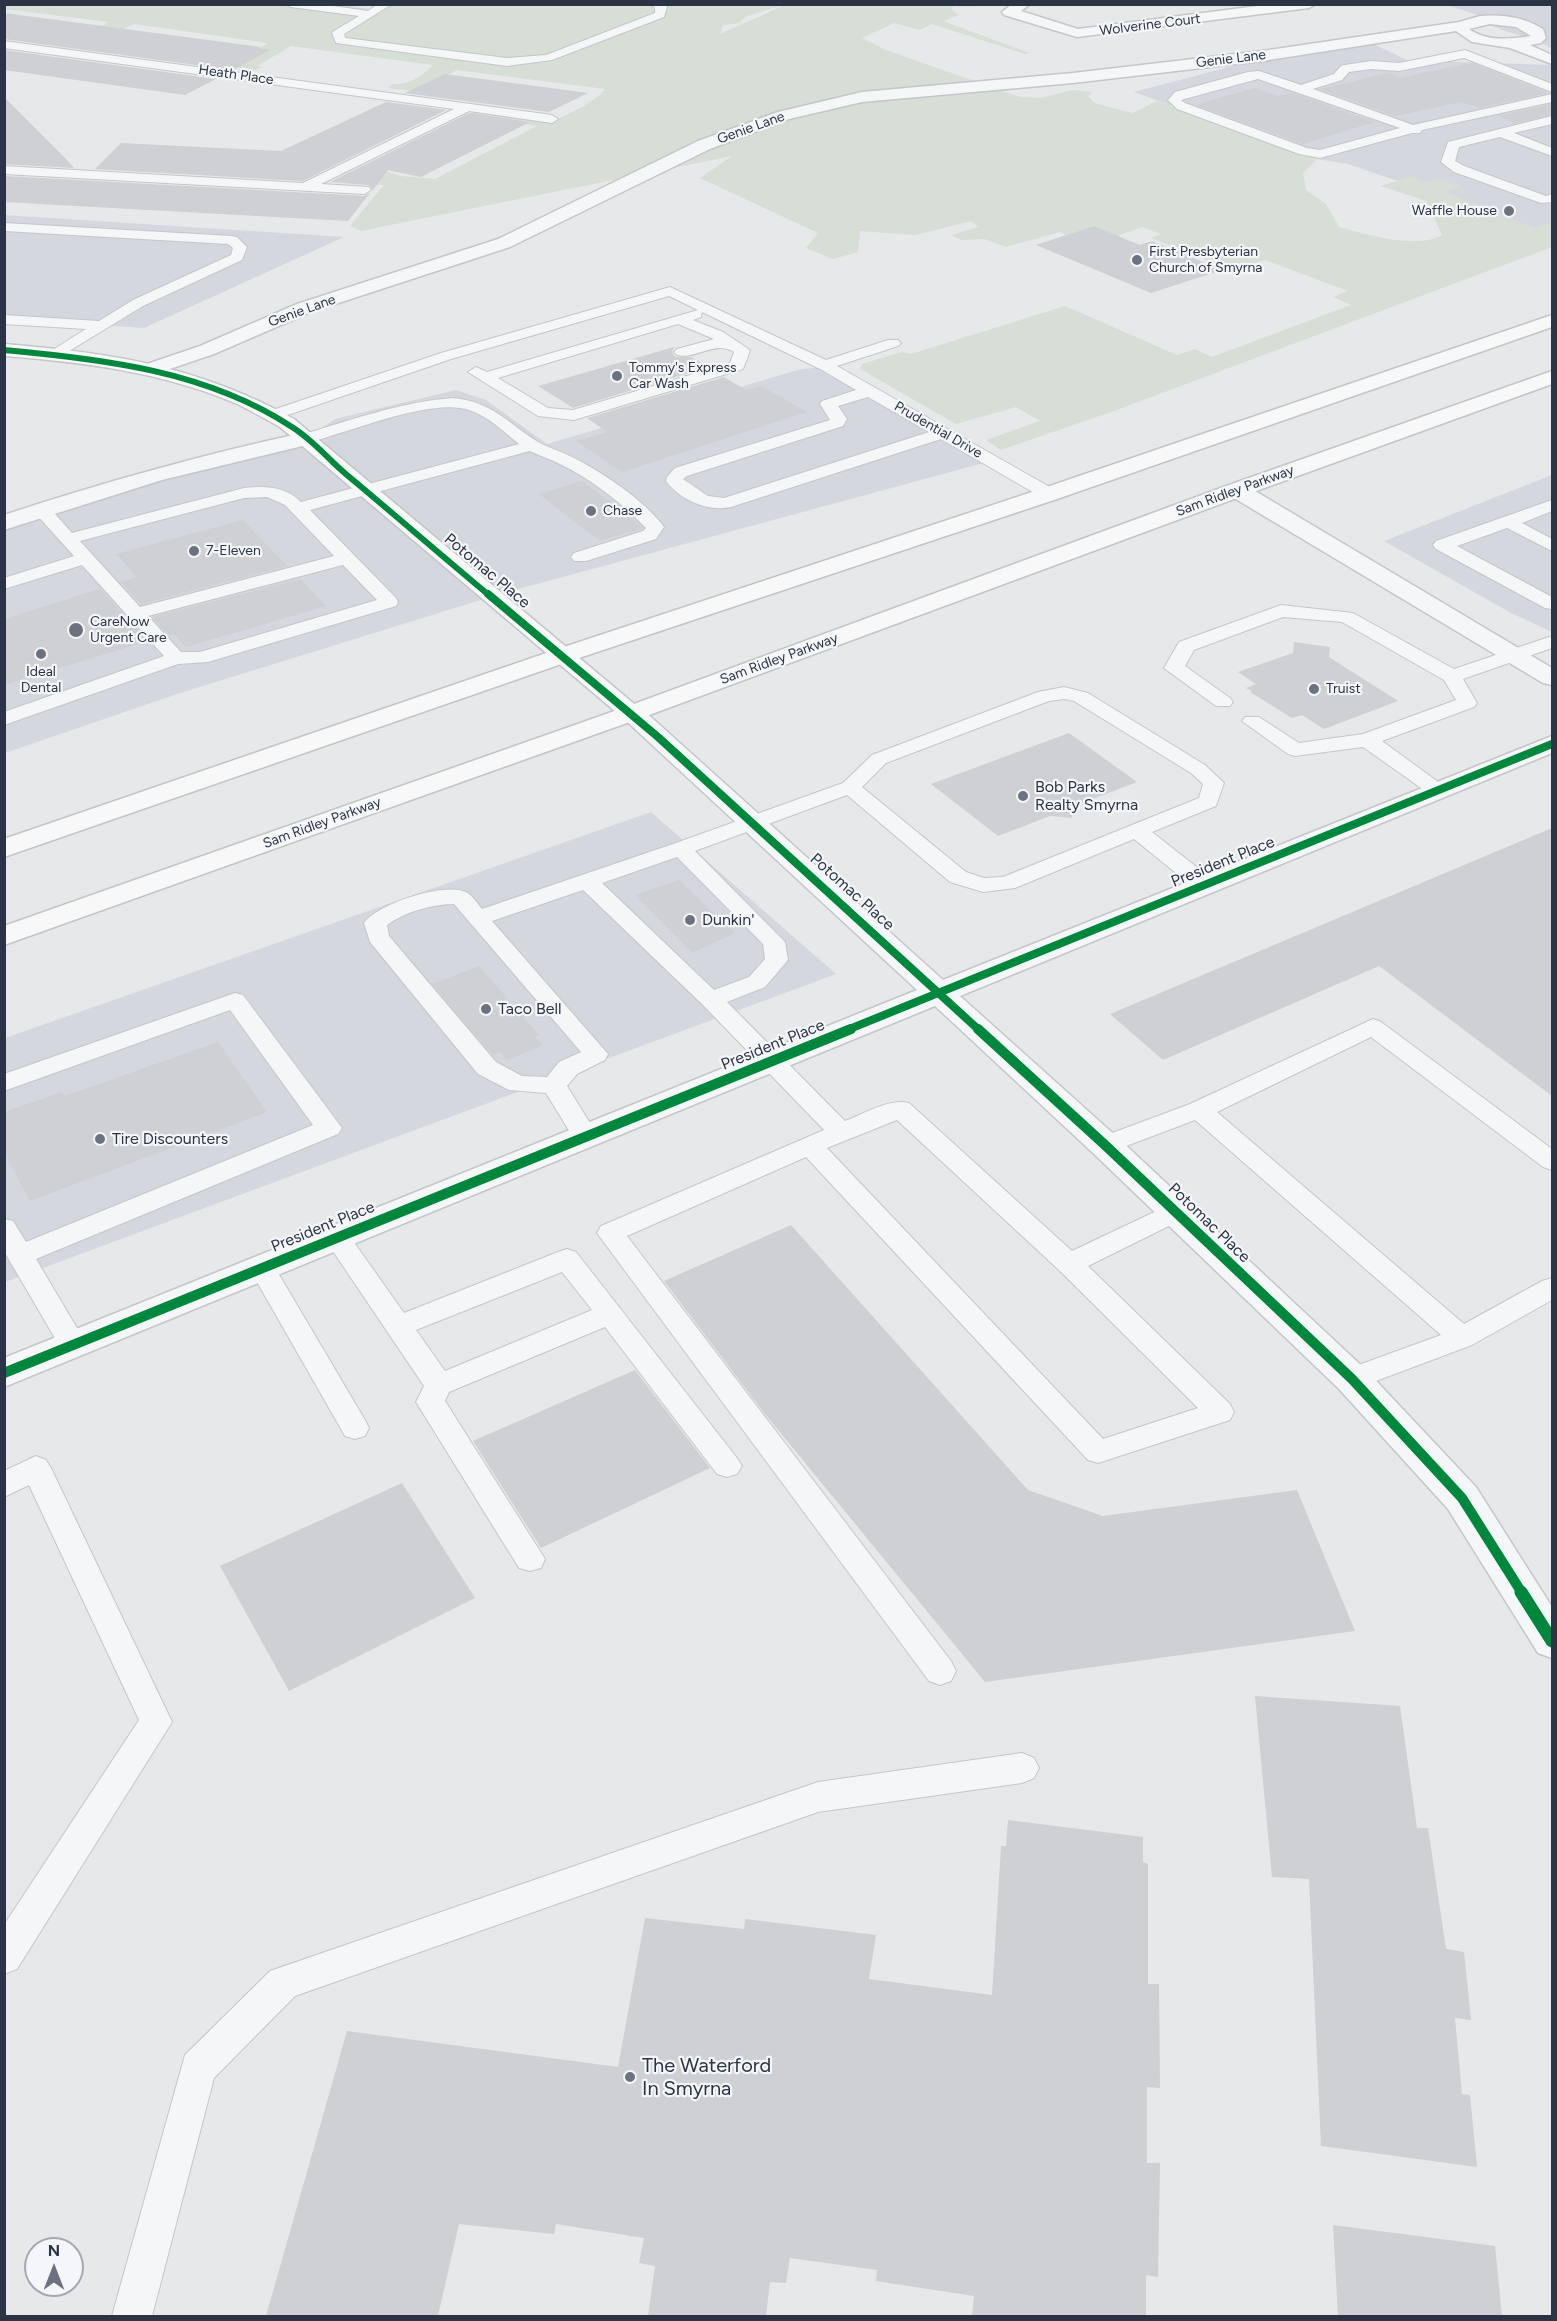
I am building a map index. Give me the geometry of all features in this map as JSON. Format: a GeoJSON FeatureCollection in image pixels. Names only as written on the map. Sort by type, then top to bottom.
{"type":"FeatureCollection","features":[{"type":"Feature","properties":{"kind":"main road"},"geometry":{"type":"LineString","coordinates":[[4,849],[564,655],[1049,494],[1552,321]]}},
{"type":"Feature","properties":{"kind":"main road","name":"Potomac Place"},"geometry":{"type":"LineString","coordinates":[[4,350],[56,354],[152,369],[243,399],[273,415],[307,438],[335,465],[369,490],[632,713]]}},
{"type":"Feature","properties":{"kind":"main road","name":"Sam Ridley Parkway"},"geometry":{"type":"LineString","coordinates":[[4,936],[632,713],[1237,490],[1552,377]]}},
{"type":"Feature","properties":{"kind":"street","name":"Wolverine Court"},"geometry":{"type":"LineString","coordinates":[[1023,4],[1009,12],[1077,33],[1309,4]]}},
{"type":"Feature","properties":{"kind":"street"},"geometry":{"type":"LineString","coordinates":[[1447,14],[1465,20],[1462,30],[1465,34],[1478,40]]}},
{"type":"Feature","properties":{"kind":"street","name":"Genie Lane"},"geometry":{"type":"LineString","coordinates":[[152,369],[207,350],[304,308],[504,243],[704,145],[784,115],[862,97],[1073,78],[1262,56],[1392,37],[1465,20],[1500,21],[1541,37]]}},
{"type":"Feature","properties":{"kind":"street"},"geometry":{"type":"LineString","coordinates":[[1508,44],[1541,37],[1552,31]]}},
{"type":"Feature","properties":{"kind":"street","name":"Genie Lane"},"geometry":{"type":"LineString","coordinates":[[1392,37],[1478,40],[1508,44]]}},
{"type":"Feature","properties":{"kind":"street"},"geometry":{"type":"LineString","coordinates":[[1541,37],[1552,48]]}},
{"type":"Feature","properties":{"kind":"street"},"geometry":{"type":"LineString","coordinates":[[1508,44],[1552,60]]}},
{"type":"Feature","properties":{"kind":"street"},"geometry":{"type":"LineString","coordinates":[[4,523],[87,494],[182,467],[307,438]]}},
{"type":"Feature","properties":{"kind":"street"},"geometry":{"type":"LineString","coordinates":[[1237,490],[1552,678]]}},
{"type":"Feature","properties":{"kind":"street","name":"Potomac Place"},"geometry":{"type":"LineString","coordinates":[[632,713],[1106,1145],[1352,1379],[1462,1498],[1552,1641]]}},
{"type":"Feature","properties":{"kind":"street","name":"President Place"},"geometry":{"type":"LineString","coordinates":[[4,1373],[1552,744]]}},
{"type":"Feature","properties":{"kind":"lane"},"geometry":{"type":"LineString","coordinates":[[291,4],[368,14]]}},
{"type":"Feature","properties":{"kind":"lane"},"geometry":{"type":"LineString","coordinates":[[387,4],[338,33],[340,41],[507,62],[548,58],[660,15],[661,7],[656,4]]}},
{"type":"Feature","properties":{"kind":"lane","name":"Heath Place"},"geometry":{"type":"LineString","coordinates":[[4,44],[552,119]]}},
{"type":"Feature","properties":{"kind":"lane"},"geometry":{"type":"LineString","coordinates":[[1301,89],[1338,77],[1345,69],[1371,65],[1399,66],[1465,54],[1552,87]]}},
{"type":"Feature","properties":{"kind":"lane"},"geometry":{"type":"LineString","coordinates":[[1552,98],[1412,128],[1320,154],[1304,151],[1181,106],[1174,100],[1179,95],[1259,75],[1412,128],[1443,141],[1552,120]]}},
{"type":"Feature","properties":{"kind":"lane"},"geometry":{"type":"LineString","coordinates":[[305,187],[468,106]]}},
{"type":"Feature","properties":{"kind":"lane"},"geometry":{"type":"LineString","coordinates":[[1498,132],[1552,152]]}},
{"type":"Feature","properties":{"kind":"lane"},"geometry":{"type":"LineString","coordinates":[[1443,141],[1448,162],[1458,169],[1550,200]]}},
{"type":"Feature","properties":{"kind":"lane"},"geometry":{"type":"LineString","coordinates":[[4,170],[364,190]]}},
{"type":"Feature","properties":{"kind":"lane"},"geometry":{"type":"LineString","coordinates":[[4,227],[232,240],[240,247],[237,257],[138,303],[56,354]]}},
{"type":"Feature","properties":{"kind":"lane","name":"Prudential Drive"},"geometry":{"type":"LineString","coordinates":[[273,415],[446,356],[670,291],[828,367],[1049,494]]}},
{"type":"Feature","properties":{"kind":"lane"},"geometry":{"type":"LineString","coordinates":[[485,377],[709,310]]}},
{"type":"Feature","properties":{"kind":"lane"},"geometry":{"type":"LineString","coordinates":[[4,319],[99,326]]}},
{"type":"Feature","properties":{"kind":"lane"},"geometry":{"type":"LineString","coordinates":[[446,356],[544,413],[574,415],[737,366],[742,351],[718,335],[678,319]]}},
{"type":"Feature","properties":{"kind":"lane"},"geometry":{"type":"LineString","coordinates":[[828,367],[832,362],[893,343]]}},
{"type":"Feature","properties":{"kind":"lane"},"geometry":{"type":"LineString","coordinates":[[682,352],[708,344],[732,344]]}},
{"type":"Feature","properties":{"kind":"lane"},"geometry":{"type":"LineString","coordinates":[[869,391],[828,404],[839,419],[837,423],[681,472],[675,477],[675,482],[703,501],[725,503],[942,433]]}},
{"type":"Feature","properties":{"kind":"lane"},"geometry":{"type":"LineString","coordinates":[[520,398],[537,393]]}},
{"type":"Feature","properties":{"kind":"lane"},"geometry":{"type":"LineString","coordinates":[[307,438],[434,403],[468,404],[500,421],[531,445],[569,462],[644,515],[655,527],[650,535],[626,545],[580,557]]}},
{"type":"Feature","properties":{"kind":"lane"},"geometry":{"type":"LineString","coordinates":[[298,508],[511,453],[531,445]]}},
{"type":"Feature","properties":{"kind":"lane"},"geometry":{"type":"LineString","coordinates":[[4,719],[176,658],[201,657],[227,641],[329,612],[389,602],[286,496],[270,491],[244,493],[68,539]]}},
{"type":"Feature","properties":{"kind":"lane"},"geometry":{"type":"LineString","coordinates":[[1552,505],[1442,545],[1552,604]]}},
{"type":"Feature","properties":{"kind":"lane"},"geometry":{"type":"LineString","coordinates":[[42,510],[176,658]]}},
{"type":"Feature","properties":{"kind":"lane"},"geometry":{"type":"LineString","coordinates":[[1508,522],[1552,546]]}},
{"type":"Feature","properties":{"kind":"lane"},"geometry":{"type":"LineString","coordinates":[[4,584],[86,558]]}},
{"type":"Feature","properties":{"kind":"lane"},"geometry":{"type":"LineString","coordinates":[[135,614],[199,605],[298,578],[346,558]]}},
{"type":"Feature","properties":{"kind":"lane"},"geometry":{"type":"LineString","coordinates":[[1223,702],[1174,668],[1186,646],[1281,611],[1346,617],[1452,676],[1467,704],[1367,740],[1295,750],[1252,721]]}},
{"type":"Feature","properties":{"kind":"lane"},"geometry":{"type":"LineString","coordinates":[[1452,676],[1552,642]]}},
{"type":"Feature","properties":{"kind":"lane"},"geometry":{"type":"LineString","coordinates":[[478,918],[681,849],[850,787],[879,759],[1045,696],[1064,693],[1081,697],[1198,769],[1214,783],[1209,802],[1007,883],[983,885],[958,877],[850,787]]}},
{"type":"Feature","properties":{"kind":"lane"},"geometry":{"type":"LineString","coordinates":[[1367,740],[1437,791]]}},
{"type":"Feature","properties":{"kind":"lane"},"geometry":{"type":"LineString","coordinates":[[1137,831],[1205,885]]}},
{"type":"Feature","properties":{"kind":"lane"},"geometry":{"type":"LineString","coordinates":[[681,849],[774,942],[777,960],[757,981],[711,1000]]}},
{"type":"Feature","properties":{"kind":"lane"},"geometry":{"type":"LineString","coordinates":[[587,881],[711,1000],[841,1132]]}},
{"type":"Feature","properties":{"kind":"lane"},"geometry":{"type":"LineString","coordinates":[[434,897],[460,897],[596,1054],[568,1068],[554,1085],[518,1084],[487,1068],[378,938],[375,923],[393,910],[434,897]]}},
{"type":"Feature","properties":{"kind":"lane"},"geometry":{"type":"LineString","coordinates":[[4,1083],[236,1000],[329,1128],[20,1255]]}},
{"type":"Feature","properties":{"kind":"lane"},"geometry":{"type":"LineString","coordinates":[[1106,1145],[1199,1110],[1373,1027],[1552,1161]]}},
{"type":"Feature","properties":{"kind":"lane"},"geometry":{"type":"LineString","coordinates":[[554,1085],[585,1136]]}},
{"type":"Feature","properties":{"kind":"lane"},"geometry":{"type":"LineString","coordinates":[[810,1145],[1098,1452],[1220,1412],[1069,1264],[900,1109],[810,1145],[610,1233],[940,1671]]}},
{"type":"Feature","properties":{"kind":"lane"},"geometry":{"type":"LineString","coordinates":[[1199,1110],[1462,1338]]}},
{"type":"Feature","properties":{"kind":"lane"},"geometry":{"type":"LineString","coordinates":[[1069,1264],[1176,1212]]}},
{"type":"Feature","properties":{"kind":"lane"},"geometry":{"type":"LineString","coordinates":[[4,1228],[73,1345]]}},
{"type":"Feature","properties":{"kind":"lane"},"geometry":{"type":"LineString","coordinates":[[337,1238],[440,1385]]}},
{"type":"Feature","properties":{"kind":"lane"},"geometry":{"type":"LineString","coordinates":[[399,1326],[567,1259],[727,1466]]}},
{"type":"Feature","properties":{"kind":"lane"},"geometry":{"type":"LineString","coordinates":[[262,1268],[355,1428]]}},
{"type":"Feature","properties":{"kind":"lane"},"geometry":{"type":"LineString","coordinates":[[1352,1379],[1462,1338],[1552,1288]]}},
{"type":"Feature","properties":{"kind":"lane"},"geometry":{"type":"LineString","coordinates":[[530,1559],[430,1402],[440,1385],[610,1314]]}},
{"type":"Feature","properties":{"kind":"lane"},"geometry":{"type":"LineString","coordinates":[[4,1485],[36,1468],[156,1722],[4,1957]]}},
{"type":"Feature","properties":{"kind":"lane"},"geometry":{"type":"LineString","coordinates":[[132,2316],[198,2068],[283,1983],[818,1797],[1022,1768]]}},
{"type":"Feature","properties":{"kind":"shaded area"},"geometry":{"type":"Polygon","coordinates":[[[5,4],[337,4],[370,9],[376,4],[783,5],[745,17],[739,23],[723,25],[720,34],[785,5],[963,5],[978,7],[953,6],[952,10],[959,15],[943,21],[1029,53],[1025,54],[932,24],[920,30],[894,23],[862,38],[886,50],[1020,97],[1040,98],[1073,90],[1092,92],[1088,96],[1094,103],[1133,113],[1157,101],[1317,159],[1303,173],[1306,190],[1326,204],[1339,227],[1377,237],[1406,241],[1432,239],[1442,235],[1426,201],[1381,186],[1412,176],[1428,182],[1439,179],[1461,186],[1445,192],[1535,228],[1548,223],[1552,224],[1552,247],[1114,411],[1001,450],[986,440],[1040,421],[1016,407],[956,424],[860,369],[862,364],[902,352],[911,354],[1065,306],[1177,355],[1195,349],[1212,357],[1351,305],[1333,297],[1348,291],[1265,260],[1232,270],[1151,238],[1161,234],[1142,227],[1117,236],[1094,226],[1066,235],[1060,232],[1006,247],[984,239],[962,240],[951,235],[978,227],[972,221],[915,235],[860,231],[858,252],[833,259],[806,248],[818,233],[700,178],[732,156],[361,231],[350,226],[384,185],[339,182],[378,169],[401,176],[435,179],[537,126],[485,116],[459,120],[472,113],[484,112],[554,121],[584,106],[605,89],[457,70],[430,84],[427,93],[388,88],[393,84],[415,79],[433,65],[291,46],[257,66],[263,67],[255,70],[219,65],[243,59],[268,43],[134,24],[97,42],[82,37],[109,22],[5,9],[5,4]]]}},
{"type":"Feature","properties":{"kind":"shaded area"},"geometry":{"type":"Polygon","coordinates":[[[1447,5],[1552,5],[1552,49],[1536,40],[1502,30],[1482,21],[1477,15],[1447,5]]]}},
{"type":"Feature","properties":{"kind":"shaded area"},"geometry":{"type":"Polygon","coordinates":[[[1371,43],[1407,60],[1552,65],[1552,234],[1348,164],[1317,159],[1134,92],[1248,62],[1371,43]]]}},
{"type":"Feature","properties":{"kind":"shaded area"},"geometry":{"type":"Polygon","coordinates":[[[4,215],[344,237],[144,328],[5,319],[4,215]]]}},
{"type":"Feature","properties":{"kind":"shaded area"},"geometry":{"type":"Polygon","coordinates":[[[828,367],[991,461],[500,594],[177,694],[5,753],[4,523],[307,438],[335,419],[456,390],[486,400],[547,444],[801,369],[828,367]]]}},
{"type":"Feature","properties":{"kind":"shaded area"},"geometry":{"type":"Polygon","coordinates":[[[1552,475],[1552,632],[1511,613],[1384,541],[1552,475]]]}},
{"type":"Feature","properties":{"kind":"shaded area"},"geometry":{"type":"Polygon","coordinates":[[[651,812],[836,974],[5,1282],[5,1038],[651,812]]]}},
{"type":"Feature","properties":{"kind":"building"},"geometry":{"type":"Polygon","coordinates":[[[4,13],[270,50],[233,70],[4,39],[4,13]]]}},
{"type":"Feature","properties":{"kind":"building"},"geometry":{"type":"Polygon","coordinates":[[[4,50],[216,79],[185,95],[4,70],[4,50]]]}},
{"type":"Feature","properties":{"kind":"building"},"geometry":{"type":"Polygon","coordinates":[[[1472,63],[1548,93],[1479,108],[1462,102],[1395,116],[1320,89],[1388,73],[1400,78],[1472,63]]]}},
{"type":"Feature","properties":{"kind":"building"},"geometry":{"type":"Polygon","coordinates":[[[445,74],[588,93],[549,112],[405,93],[445,74]]]}},
{"type":"Feature","properties":{"kind":"building"},"geometry":{"type":"Polygon","coordinates":[[[1254,88],[1277,96],[1292,93],[1375,122],[1303,144],[1196,105],[1254,88]]]}},
{"type":"Feature","properties":{"kind":"building"},"geometry":{"type":"Polygon","coordinates":[[[4,97],[66,159],[74,168],[4,164],[4,97]]]}},
{"type":"Feature","properties":{"kind":"building"},"geometry":{"type":"Polygon","coordinates":[[[386,102],[446,110],[303,181],[95,169],[121,143],[281,151],[386,102]]]}},
{"type":"Feature","properties":{"kind":"building"},"geometry":{"type":"Polygon","coordinates":[[[1552,104],[1552,114],[1516,123],[1498,116],[1552,104]]]}},
{"type":"Feature","properties":{"kind":"building"},"geometry":{"type":"Polygon","coordinates":[[[469,113],[530,122],[421,177],[388,170],[373,190],[369,185],[330,182],[469,113]]]}},
{"type":"Feature","properties":{"kind":"building"},"geometry":{"type":"Polygon","coordinates":[[[4,176],[364,196],[370,193],[348,221],[4,202],[4,176]]]}},
{"type":"Feature","properties":{"kind":"building","name":"First Presbyterian Church of Smyrna"},"geometry":{"type":"Polygon","coordinates":[[[1094,226],[1140,245],[1152,241],[1222,270],[1151,293],[1036,245],[1094,226]]]}},
{"type":"Feature","properties":{"kind":"building","name":"Tommy's Express Car Wash"},"geometry":{"type":"Polygon","coordinates":[[[674,347],[672,352],[675,357],[691,357],[708,367],[573,408],[538,386],[674,347]]]}},
{"type":"Feature","properties":{"kind":"building"},"geometry":{"type":"Polygon","coordinates":[[[724,377],[746,390],[761,386],[807,412],[622,472],[576,441],[607,432],[587,418],[724,377]]]}},
{"type":"Feature","properties":{"kind":"building","name":"Chase"},"geometry":{"type":"Polygon","coordinates":[[[582,481],[643,528],[600,541],[539,494],[582,481]]]}},
{"type":"Feature","properties":{"kind":"building","name":"7-Eleven"},"geometry":{"type":"Polygon","coordinates":[[[243,520],[287,566],[141,604],[121,582],[137,577],[116,554],[243,520]]]}},
{"type":"Feature","properties":{"kind":"building","name":"7-Eleven"},"geometry":{"type":"Polygon","coordinates":[[[300,579],[326,606],[186,647],[174,634],[169,635],[152,617],[300,579]]]}},
{"type":"Feature","properties":{"kind":"building"},"geometry":{"type":"Polygon","coordinates":[[[100,589],[148,641],[4,685],[4,619],[100,589]]]}},
{"type":"Feature","properties":{"kind":"building","name":"Truist"},"geometry":{"type":"Polygon","coordinates":[[[1294,642],[1330,647],[1329,657],[1398,701],[1324,729],[1302,715],[1292,718],[1250,692],[1252,691],[1246,688],[1256,684],[1238,672],[1293,653],[1294,642]]]}},
{"type":"Feature","properties":{"kind":"building","name":"Bob Parks Realty Smyrna"},"geometry":{"type":"Polygon","coordinates":[[[1069,733],[1137,782],[1074,806],[1072,818],[1050,816],[998,836],[931,784],[1069,733]]]}},
{"type":"Feature","properties":{"kind":"building"},"geometry":{"type":"Polygon","coordinates":[[[1552,828],[1552,1096],[1379,966],[1163,1060],[1110,1014],[1552,828]]]}},
{"type":"Feature","properties":{"kind":"building","name":"Dunkin'"},"geometry":{"type":"Polygon","coordinates":[[[679,880],[735,933],[692,953],[635,895],[679,880]]]}},
{"type":"Feature","properties":{"kind":"building","name":"Taco Bell"},"geometry":{"type":"Polygon","coordinates":[[[479,966],[539,1035],[535,1037],[543,1045],[507,1060],[500,1052],[493,1055],[432,984],[479,966]]]}},
{"type":"Feature","properties":{"kind":"building","name":"Tire Discounters"},"geometry":{"type":"Polygon","coordinates":[[[218,1042],[267,1112],[30,1201],[4,1153],[4,1112],[62,1092],[65,1096],[218,1042]]]}},
{"type":"Feature","properties":{"kind":"building"},"geometry":{"type":"Polygon","coordinates":[[[791,1225],[1028,1490],[1103,1516],[1297,1490],[1355,1631],[985,1682],[765,1414],[664,1281],[791,1225]]]}},
{"type":"Feature","properties":{"kind":"building"},"geometry":{"type":"Polygon","coordinates":[[[635,1370],[710,1468],[541,1548],[473,1441],[635,1370]]]}},
{"type":"Feature","properties":{"kind":"building"},"geometry":{"type":"Polygon","coordinates":[[[402,1483],[475,1598],[289,1691],[220,1566],[402,1483]]]}},
{"type":"Feature","properties":{"kind":"building"},"geometry":{"type":"Polygon","coordinates":[[[1255,1696],[1400,1706],[1417,1828],[1428,1828],[1446,1949],[1464,1952],[1471,2020],[1455,2018],[1462,2094],[1470,2095],[1477,2167],[1321,2146],[1309,1879],[1272,1877],[1255,1696]]]}},
{"type":"Feature","properties":{"kind":"building","name":"The Waterford In Smyrna"},"geometry":{"type":"Polygon","coordinates":[[[1008,1820],[1143,1837],[1143,1862],[1148,1864],[1148,1984],[1159,1984],[1160,2088],[1147,2087],[1147,2163],[1160,2163],[1158,2277],[1146,2275],[1146,2316],[972,2316],[974,2296],[876,2281],[877,2270],[790,2258],[786,2283],[770,2282],[766,2316],[648,2316],[655,2266],[639,2263],[644,2238],[556,2224],[554,2234],[459,2224],[438,2316],[266,2316],[347,2031],[618,2067],[645,1918],[744,1929],[745,1919],[876,1935],[869,1979],[992,1995],[1001,1846],[1006,1846],[1008,1820]]]}},
{"type":"Feature","properties":{"kind":"building"},"geometry":{"type":"Polygon","coordinates":[[[1333,2225],[1495,2246],[1502,2316],[1338,2316],[1333,2225]]]}},
{"type":"Feature","properties":{"kind":"cycle path"},"geometry":{"type":"LineString","coordinates":[[4,350],[78,357],[186,379],[220,390],[254,405],[306,437],[335,465],[658,737],[1105,1145],[1352,1379],[1462,1498],[1552,1641]]}},
{"type":"Feature","properties":{"kind":"cycle path"},"geometry":{"type":"LineString","coordinates":[[4,1373],[1552,744]]}},
{"type":"Feature","properties":{"kind":"place","name":"Waffle House"},"geometry":{"type":"Point","coordinates":[1509,211]}},
{"type":"Feature","properties":{"kind":"place","name":"First Presbyterian Church of Smyrna"},"geometry":{"type":"Point","coordinates":[1137,260]}},
{"type":"Feature","properties":{"kind":"place","name":"Tommy's Express Car Wash"},"geometry":{"type":"Point","coordinates":[617,376]}},
{"type":"Feature","properties":{"kind":"place","name":"Chase"},"geometry":{"type":"Point","coordinates":[591,511]}},
{"type":"Feature","properties":{"kind":"place","name":"7-Eleven"},"geometry":{"type":"Point","coordinates":[194,551]}},
{"type":"Feature","properties":{"kind":"place","name":"CareNow Urgent Care"},"geometry":{"type":"Point","coordinates":[76,630]}},
{"type":"Feature","properties":{"kind":"place","name":"Ideal Dental"},"geometry":{"type":"Point","coordinates":[41,654]}},
{"type":"Feature","properties":{"kind":"place","name":"Truist"},"geometry":{"type":"Point","coordinates":[1314,689]}},
{"type":"Feature","properties":{"kind":"place","name":"Bob Parks Realty Smyrna"},"geometry":{"type":"Point","coordinates":[1023,796]}},
{"type":"Feature","properties":{"kind":"place","name":"Dunkin'"},"geometry":{"type":"Point","coordinates":[690,920]}},
{"type":"Feature","properties":{"kind":"place","name":"Taco Bell"},"geometry":{"type":"Point","coordinates":[486,1009]}},
{"type":"Feature","properties":{"kind":"place","name":"Tire Discounters"},"geometry":{"type":"Point","coordinates":[100,1139]}},
{"type":"Feature","properties":{"kind":"place","name":"The Waterford In Smyrna"},"geometry":{"type":"Point","coordinates":[630,2077]}}]}
